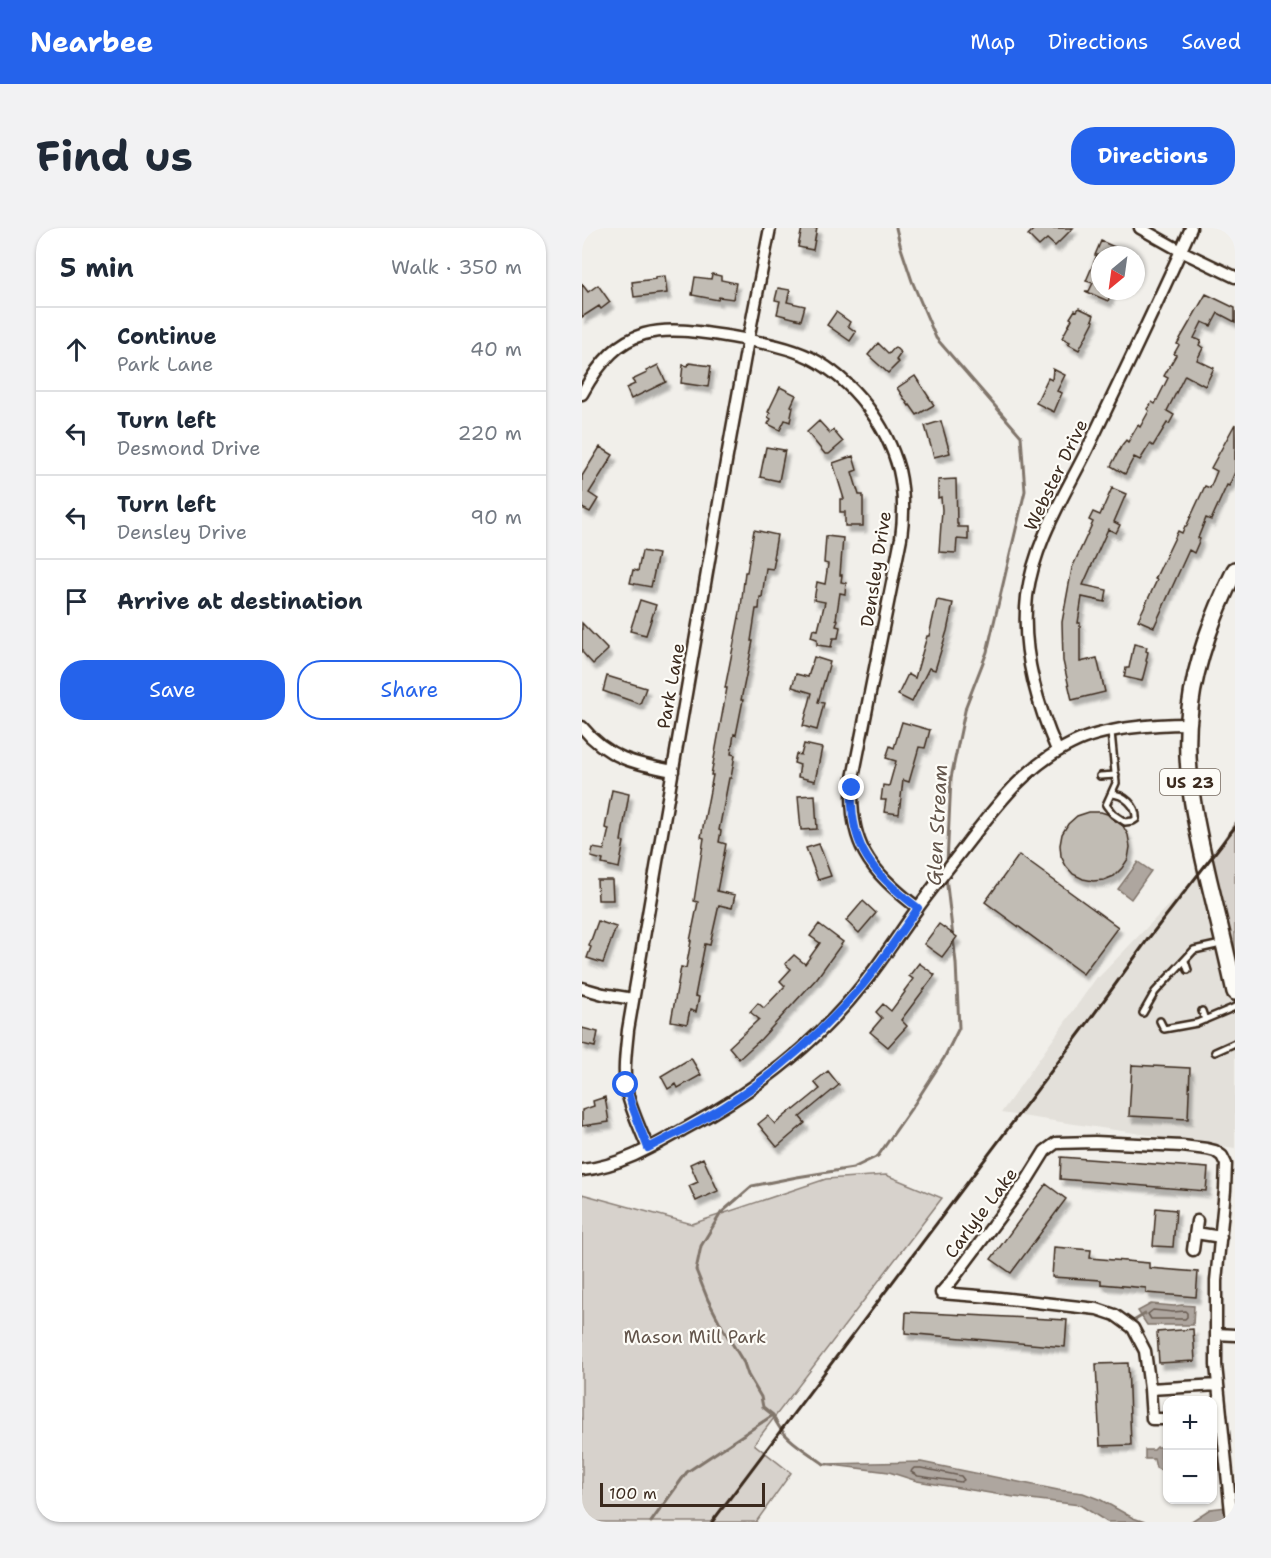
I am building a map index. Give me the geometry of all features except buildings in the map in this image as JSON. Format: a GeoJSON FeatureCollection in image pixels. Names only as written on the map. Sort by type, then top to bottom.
{"type":"FeatureCollection","features":[{"type":"Feature","properties":{"kind":"main road","name":"US 23"},"geometry":{"type":"LineString","coordinates":[[1235,570],[1203,646],[1194,681],[1188,724],[1193,806],[1235,992]]}},
{"type":"Feature","properties":{"kind":"street","name":"Park Lane"},"geometry":{"type":"LineString","coordinates":[[648,1148],[626,1085],[626,1054],[633,999],[748,340],[770,228]]}},
{"type":"Feature","properties":{"kind":"street"},"geometry":{"type":"LineString","coordinates":[[1140,228],[1235,277]]}},
{"type":"Feature","properties":{"kind":"street","name":"Webster Drive"},"geometry":{"type":"LineString","coordinates":[[1057,750],[1041,708],[1027,650],[1027,595],[1033,567],[1042,538],[1134,352],[1191,228]]}},
{"type":"Feature","properties":{"kind":"street","name":"Densley Drive"},"geometry":{"type":"LineString","coordinates":[[582,394],[592,376],[607,358],[628,341],[652,332],[680,330],[748,340],[802,354],[842,380],[863,401],[872,414],[899,469],[903,509],[901,538],[853,778],[851,803],[853,823],[866,856],[887,883],[918,908]]}},
{"type":"Feature","properties":{"kind":"street"},"geometry":{"type":"LineString","coordinates":[[582,1170],[610,1164],[648,1148],[705,1118],[755,1086],[813,1038],[864,984],[918,908],[1002,798],[1027,772],[1057,750],[1075,741],[1111,732],[1188,724]]}},
{"type":"Feature","properties":{"kind":"street"},"geometry":{"type":"LineString","coordinates":[[582,727],[593,739],[622,758],[643,766],[673,771]]}},
{"type":"Feature","properties":{"kind":"street"},"geometry":{"type":"LineString","coordinates":[[582,988],[633,999]]}},
{"type":"Feature","properties":{"kind":"street","name":"Carlyle Lake"},"geometry":{"type":"LineString","coordinates":[[1163,1419],[1152,1419],[1145,1351],[1133,1328],[1115,1315],[1097,1309],[941,1293],[1027,1180],[1045,1151],[1056,1143],[1095,1142],[1182,1146],[1215,1151],[1222,1156],[1226,1164],[1216,1281],[1216,1365],[1232,1522]]}},
{"type":"Feature","properties":{"kind":"street"},"geometry":{"type":"LineString","coordinates":[[1193,1250],[1197,1221]]}},
{"type":"Feature","properties":{"kind":"street"},"geometry":{"type":"LineString","coordinates":[[1196,1233],[1221,1237]]}},
{"type":"Feature","properties":{"kind":"street"},"geometry":{"type":"LineString","coordinates":[[1216,1334],[1235,1335]]}},
{"type":"Feature","properties":{"kind":"street"},"geometry":{"type":"LineString","coordinates":[[1150,1389],[1218,1385]]}},
{"type":"Feature","properties":{"kind":"lane"},"geometry":{"type":"LineString","coordinates":[[1111,732],[1116,783],[1106,805],[1125,822],[1136,819],[1134,806],[1121,796],[1112,794]]}},
{"type":"Feature","properties":{"kind":"lane"},"geometry":{"type":"LineString","coordinates":[[1100,776],[1116,776]]}},
{"type":"Feature","properties":{"kind":"lane"},"geometry":{"type":"LineString","coordinates":[[1143,1013],[1155,992],[1194,950],[1224,944]]}},
{"type":"Feature","properties":{"kind":"lane"},"geometry":{"type":"LineString","coordinates":[[1185,960],[1188,970]]}},
{"type":"Feature","properties":{"kind":"lane"},"geometry":{"type":"LineString","coordinates":[[1160,1021],[1164,1029],[1197,1023],[1235,1007]]}},
{"type":"Feature","properties":{"kind":"lane"},"geometry":{"type":"LineString","coordinates":[[1202,1011],[1205,1020]]}},
{"type":"Feature","properties":{"kind":"lane"},"geometry":{"type":"LineString","coordinates":[[1215,1052],[1235,1043]]}},
{"type":"Feature","properties":{"kind":"shaded area"},"geometry":{"type":"Polygon","coordinates":[[[1235,839],[1235,1148],[1001,1113],[1097,977],[1235,839]]]}},
{"type":"Feature","properties":{"kind":"green space"},"geometry":{"type":"Polygon","coordinates":[[[1235,823],[1235,988],[1206,866],[1235,823]]]}},
{"type":"Feature","properties":{"kind":"green space","name":"Mason Mill Park"},"geometry":{"type":"Polygon","coordinates":[[[886,1175],[942,1198],[754,1444],[791,1473],[756,1522],[582,1522],[582,1194],[692,1224],[826,1179],[886,1175]]]}},
{"type":"Feature","properties":{"kind":"water"},"geometry":{"type":"Polygon","coordinates":[[[1138,862],[1151,871],[1131,899],[1118,889],[1138,862]]]}},
{"type":"Feature","properties":{"kind":"water"},"geometry":{"type":"Polygon","coordinates":[[[1151,1304],[1194,1306],[1193,1325],[1147,1325],[1138,1311],[1151,1304]]]}},
{"type":"Feature","properties":{"kind":"water"},"geometry":{"type":"Polygon","coordinates":[[[1161,1447],[1163,1468],[1160,1470],[1156,1468],[1154,1459],[1145,1459],[1145,1450],[1161,1447]]]}},
{"type":"Feature","properties":{"kind":"water"},"geometry":{"type":"Polygon","coordinates":[[[921,1462],[1083,1493],[1145,1522],[1107,1522],[1080,1505],[1014,1497],[917,1481],[889,1472],[824,1464],[921,1462]]]}},
{"type":"Feature","properties":{"kind":"water"},"geometry":{"type":"Polygon","coordinates":[[[1235,1506],[1235,1520],[1190,1522],[1210,1509],[1235,1506]]]}},
{"type":"Feature","properties":{"kind":"waterway","name":"Glen Stream"},"geometry":{"type":"LineString","coordinates":[[896,228],[912,281],[936,338],[1021,436],[1025,491],[987,652],[966,706],[951,778],[947,864]]}},
{"type":"Feature","properties":{"kind":"waterway","name":"Glen Stream"},"geometry":{"type":"LineString","coordinates":[[773,1415],[763,1407],[761,1397],[744,1363],[708,1300],[696,1270],[701,1246],[721,1213],[752,1186],[853,1168],[878,1156],[915,1103],[944,1058],[959,1028],[956,963],[946,877]]}},
{"type":"Feature","properties":{"kind":"waterway"},"geometry":{"type":"LineString","coordinates":[[1130,1323],[1145,1314]]}},
{"type":"Feature","properties":{"kind":"waterway"},"geometry":{"type":"LineString","coordinates":[[773,1415],[788,1437],[827,1464]]}},
{"type":"Feature","properties":{"kind":"waterway"},"geometry":{"type":"LineString","coordinates":[[651,1522],[687,1472],[773,1415]]}},
{"type":"Feature","properties":{"kind":"railway"},"geometry":{"type":"LineString","coordinates":[[712,1522],[1089,1021],[1148,939],[1235,827]]}},
{"type":"Feature","properties":{"kind":"route"},"geometry":{"type":"LineString","coordinates":[[626,1085],[648,1148],[705,1118],[755,1086],[813,1038],[864,984],[918,908],[887,883],[866,856],[853,823],[852,788]]}}]}
